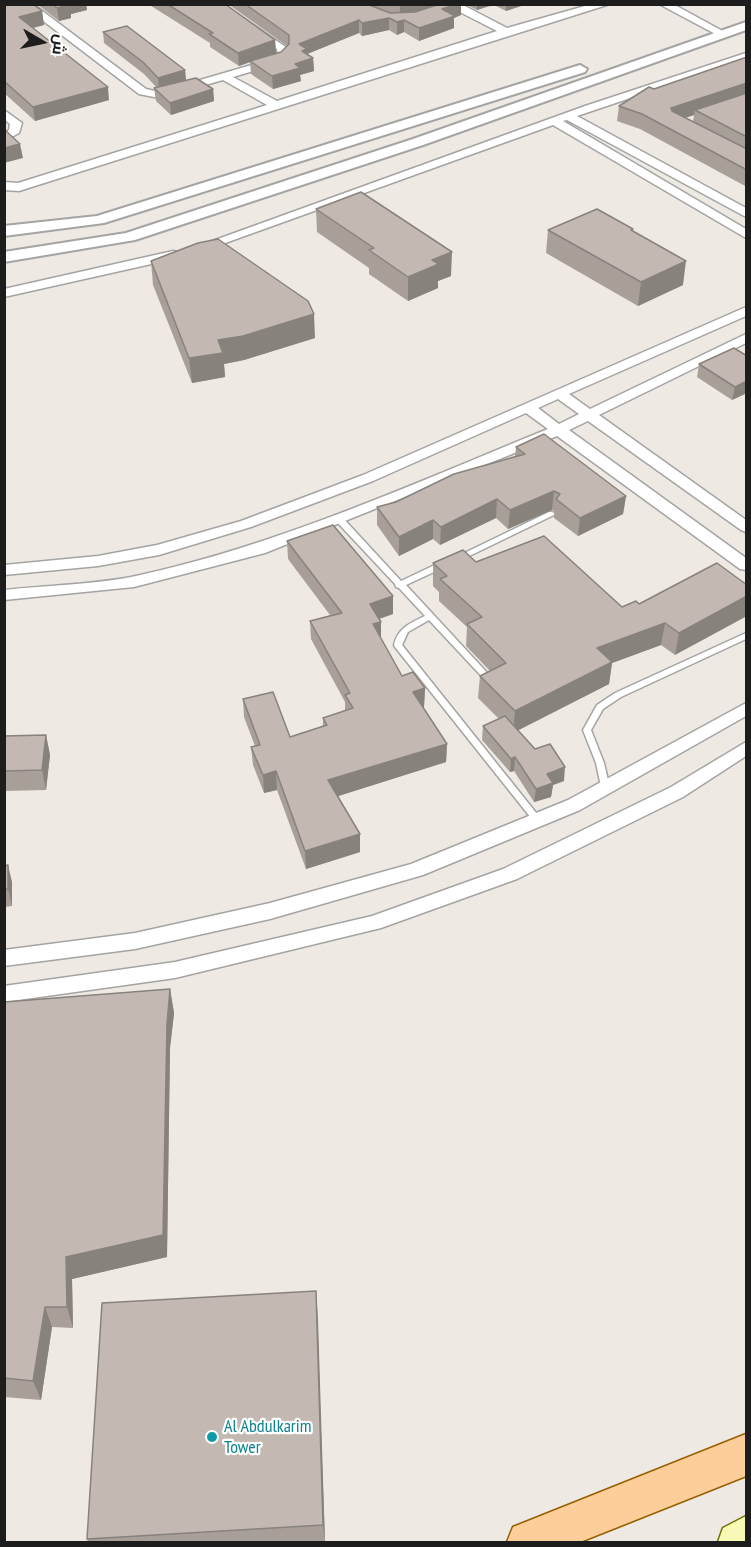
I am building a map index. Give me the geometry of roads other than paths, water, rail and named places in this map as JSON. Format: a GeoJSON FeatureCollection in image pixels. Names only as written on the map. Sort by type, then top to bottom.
{"type":"FeatureCollection","features":[{"type":"Feature","properties":{"kind":"main road"},"geometry":{"type":"LineString","coordinates":[[528,1542],[747,1455]]}},
{"type":"Feature","properties":{"kind":"main road"},"geometry":{"type":"LineString","coordinates":[[737,1542],[747,1535]]}},
{"type":"Feature","properties":{"kind":"street"},"geometry":{"type":"LineString","coordinates":[[26,4],[143,92],[159,95],[276,61],[283,56],[282,48],[215,4]]}},
{"type":"Feature","properties":{"kind":"street"},"geometry":{"type":"LineString","coordinates":[[4,186],[19,187],[279,107],[506,32],[604,4]]}},
{"type":"Feature","properties":{"kind":"street"},"geometry":{"type":"LineString","coordinates":[[664,4],[723,34]]}},
{"type":"Feature","properties":{"kind":"street"},"geometry":{"type":"LineString","coordinates":[[445,10],[460,5],[506,32]]}},
{"type":"Feature","properties":{"kind":"street"},"geometry":{"type":"LineString","coordinates":[[4,231],[99,220],[747,13]]}},
{"type":"Feature","properties":{"kind":"street"},"geometry":{"type":"LineString","coordinates":[[4,257],[129,237],[418,142],[747,26]]}},
{"type":"Feature","properties":{"kind":"street"},"geometry":{"type":"LineString","coordinates":[[4,293],[135,266],[210,245],[554,121],[747,56]]}},
{"type":"Feature","properties":{"kind":"street"},"geometry":{"type":"LineString","coordinates":[[224,76],[279,107]]}},
{"type":"Feature","properties":{"kind":"street"},"geometry":{"type":"LineString","coordinates":[[4,113],[16,123],[15,131],[4,138]]}},
{"type":"Feature","properties":{"kind":"street"},"geometry":{"type":"LineString","coordinates":[[569,116],[747,213]]}},
{"type":"Feature","properties":{"kind":"street"},"geometry":{"type":"LineString","coordinates":[[554,121],[747,234]]}},
{"type":"Feature","properties":{"kind":"street"},"geometry":{"type":"LineString","coordinates":[[4,570],[98,561],[159,550],[246,524],[368,478],[561,395],[747,311]]}},
{"type":"Feature","properties":{"kind":"street"},"geometry":{"type":"LineString","coordinates":[[4,595],[134,582],[259,549],[558,430],[747,339]]}},
{"type":"Feature","properties":{"kind":"street"},"geometry":{"type":"LineString","coordinates":[[561,395],[747,527]]}},
{"type":"Feature","properties":{"kind":"street"},"geometry":{"type":"LineString","coordinates":[[528,408],[747,565]]}},
{"type":"Feature","properties":{"kind":"street"},"geometry":{"type":"LineString","coordinates":[[665,507],[700,494]]}},
{"type":"Feature","properties":{"kind":"street"},"geometry":{"type":"LineString","coordinates":[[4,958],[135,941],[270,911],[416,870],[538,821],[605,789],[747,709]]}},
{"type":"Feature","properties":{"kind":"street"},"geometry":{"type":"LineString","coordinates":[[4,994],[175,970],[374,923],[510,874],[676,792],[747,748]]}},
{"type":"Feature","properties":{"kind":"lane"},"geometry":{"type":"LineString","coordinates":[[399,585],[552,514]]}},
{"type":"Feature","properties":{"kind":"lane"},"geometry":{"type":"LineString","coordinates":[[339,519],[429,618],[488,678]]}},
{"type":"Feature","properties":{"kind":"lane"},"geometry":{"type":"LineString","coordinates":[[429,618],[406,629],[400,636],[398,645],[538,821]]}},
{"type":"Feature","properties":{"kind":"lane"},"geometry":{"type":"LineString","coordinates":[[605,789],[600,763],[587,730],[600,707],[618,694],[747,636]]}},
{"type":"Feature","properties":{"kind":"place","name":"Al Abdulkarim Tower"},"geometry":{"type":"Point","coordinates":[212,1437]}}]}
